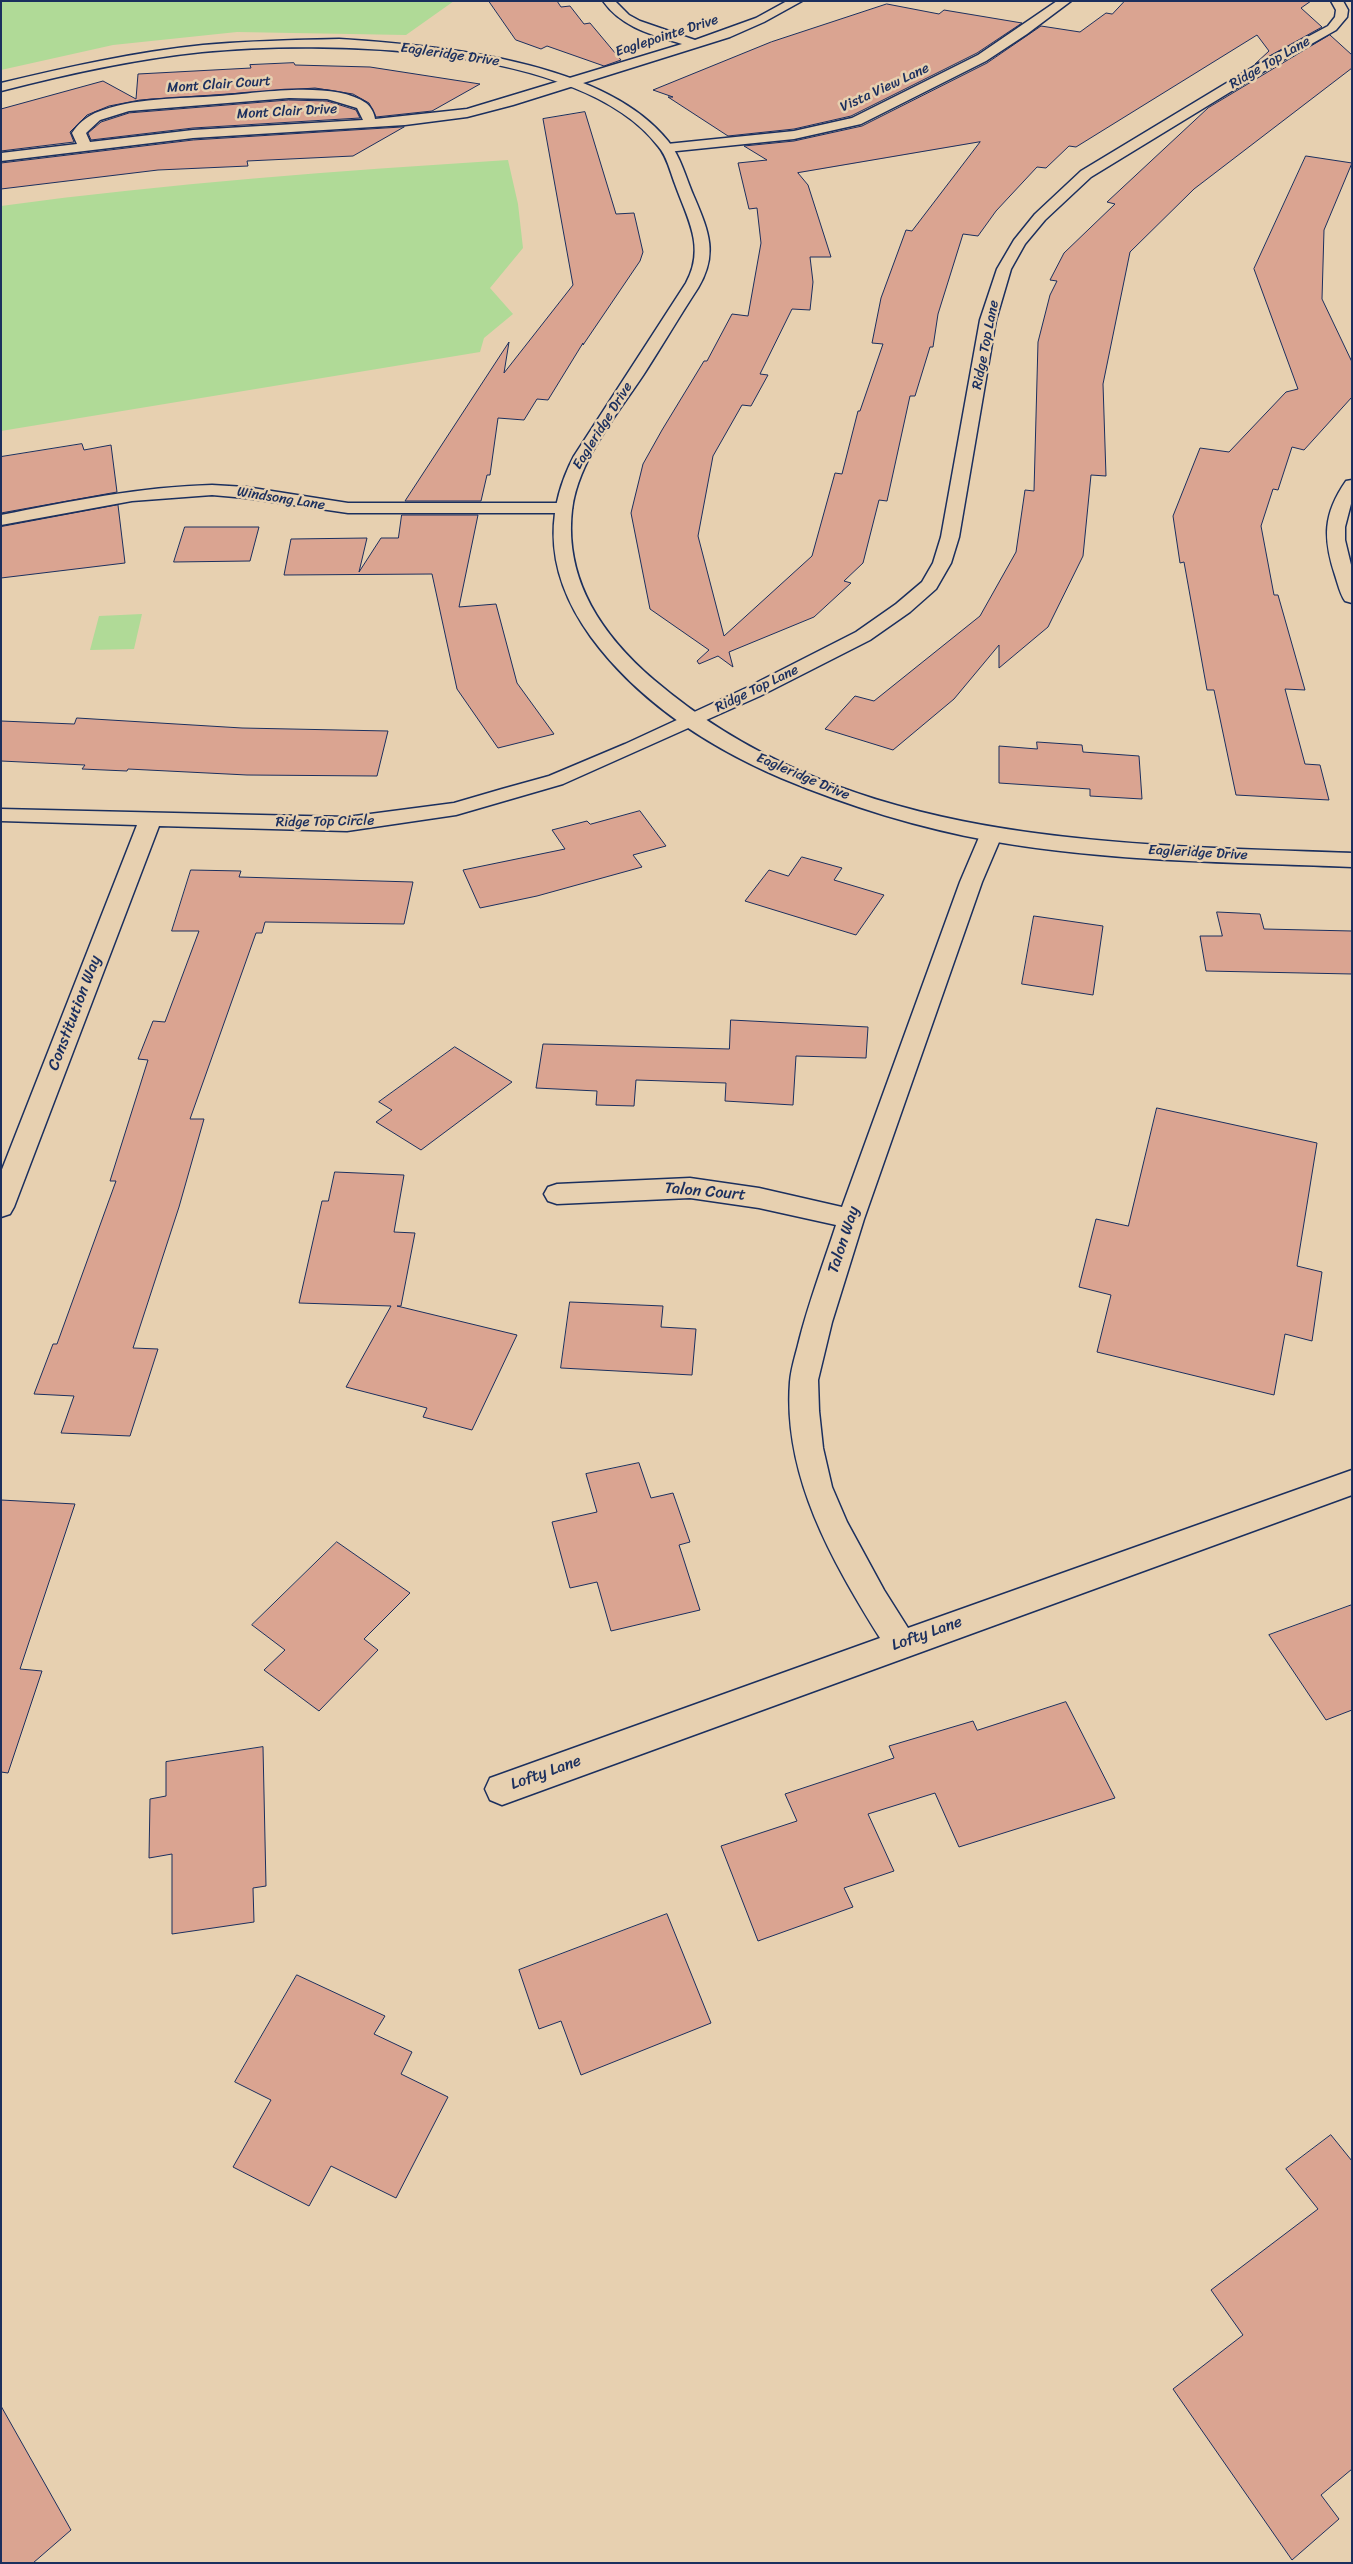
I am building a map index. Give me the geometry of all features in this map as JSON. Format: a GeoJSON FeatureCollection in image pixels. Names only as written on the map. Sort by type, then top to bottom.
{"type":"FeatureCollection","features":[{"type":"Feature","properties":{"kind":"street"},"geometry":{"type":"LineString","coordinates":[[608,1],[619,13],[630,20],[695,44]]}},
{"type":"Feature","properties":{"kind":"street","name":"Eaglepointe Drive"},"geometry":{"type":"LineString","coordinates":[[571,82],[695,44],[760,20],[796,1]]}},
{"type":"Feature","properties":{"kind":"street","name":"Vista View Lane"},"geometry":{"type":"LineString","coordinates":[[667,148],[794,135],[856,121],[982,58],[1023,32],[1065,1]]}},
{"type":"Feature","properties":{"kind":"street"},"geometry":{"type":"LineString","coordinates":[[1337,1],[1342,10],[1341,17],[1332,28],[1349,31]]}},
{"type":"Feature","properties":{"kind":"street","name":"Ridge Top Lane"},"geometry":{"type":"LineString","coordinates":[[692,721],[863,636],[903,608],[929,585],[942,563],[950,537],[988,320],[996,293],[1004,269],[1019,244],[1040,217],[1086,174],[1332,28]]}},
{"type":"Feature","properties":{"kind":"street","name":"Eagleridge Drive"},"geometry":{"type":"LineString","coordinates":[[1,87],[80,68],[143,56],[203,49],[294,44],[357,45],[454,53],[508,64],[571,82],[607,98],[631,114],[667,148],[694,216],[704,256],[700,272],[579,460],[563,508],[562,541],[566,572],[579,606],[600,638],[630,670],[692,721],[714,736],[781,770],[845,796],[991,835],[1163,852],[1352,860]]}},
{"type":"Feature","properties":{"kind":"street","name":"Mont Clair Drive"},"geometry":{"type":"LineString","coordinates":[[1,157],[193,134],[370,123],[467,113],[571,82]]}},
{"type":"Feature","properties":{"kind":"street","name":"Mont Clair Court"},"geometry":{"type":"LineString","coordinates":[[85,146],[79,133],[94,119],[123,109],[158,104],[290,95],[327,96],[361,105],[367,111],[370,123]]}},
{"type":"Feature","properties":{"kind":"street"},"geometry":{"type":"LineString","coordinates":[[1352,485],[1339,506],[1334,537],[1352,597]]}},
{"type":"Feature","properties":{"kind":"street","name":"Windsong Lane"},"geometry":{"type":"LineString","coordinates":[[1,520],[140,495],[204,490],[246,492],[305,503],[348,508],[563,508]]}},
{"type":"Feature","properties":{"kind":"street","name":"Ridge Top Circle"},"geometry":{"type":"LineString","coordinates":[[1,815],[347,824],[456,809],[556,780],[692,721]]}},
{"type":"Feature","properties":{"kind":"street","name":"Constitution Way"},"geometry":{"type":"LineString","coordinates":[[1,1207],[150,820]]}},
{"type":"Feature","properties":{"kind":"street","name":"Talon Way"},"geometry":{"type":"LineString","coordinates":[[900,1643],[873,1600],[832,1526],[817,1488],[808,1448],[804,1411],[804,1380],[818,1322],[851,1219],[971,882],[991,835]]}},
{"type":"Feature","properties":{"kind":"street","name":"Talon Court"},"geometry":{"type":"LineString","coordinates":[[557,1194],[690,1188],[758,1198],[851,1219]]}},
{"type":"Feature","properties":{"kind":"street","name":"Lofty Lane"},"geometry":{"type":"LineString","coordinates":[[502,1789],[900,1643],[1352,1482]]}},
{"type":"Feature","properties":{"kind":"green space"},"geometry":{"type":"Polygon","coordinates":[[[1,1],[454,1],[406,35],[237,32],[113,45],[1,70],[1,1]]]}},
{"type":"Feature","properties":{"kind":"green space"},"geometry":{"type":"Polygon","coordinates":[[[508,160],[518,204],[523,248],[490,288],[513,314],[484,338],[480,352],[1,431],[1,206],[190,184],[508,160]]]}},
{"type":"Feature","properties":{"kind":"green space"},"geometry":{"type":"Polygon","coordinates":[[[142,614],[134,649],[90,650],[99,616],[142,614]]]}},
{"type":"Feature","properties":{"kind":"building"},"geometry":{"type":"Polygon","coordinates":[[[489,1],[557,1],[561,7],[570,6],[584,24],[590,23],[621,60],[604,66],[547,46],[541,49],[516,40],[489,1]]]}},
{"type":"Feature","properties":{"kind":"building"},"geometry":{"type":"Polygon","coordinates":[[[1125,1],[1311,1],[1301,8],[1322,27],[1255,64],[1269,51],[1257,35],[1076,147],[1069,146],[1046,168],[1037,167],[996,211],[978,236],[963,234],[938,314],[933,347],[930,347],[915,396],[910,396],[887,501],[879,500],[863,563],[844,581],[851,583],[814,617],[729,652],[733,667],[718,656],[699,664],[697,661],[709,650],[650,609],[631,513],[643,464],[662,430],[704,361],[707,361],[732,314],[748,316],[761,243],[757,208],[749,209],[738,163],[767,160],[744,146],[794,141],[862,126],[987,63],[1041,26],[1080,32],[1106,13],[1112,14],[1125,1]],[[980,142],[798,173],[808,185],[831,257],[810,257],[813,282],[810,310],[792,309],[760,374],[768,375],[751,406],[742,405],[713,456],[698,536],[724,636],[812,556],[835,473],[842,474],[858,411],[860,411],[883,344],[872,343],[881,298],[906,230],[912,231],[980,142]]]}},
{"type":"Feature","properties":{"kind":"building"},"geometry":{"type":"Polygon","coordinates":[[[887,4],[939,14],[944,10],[1022,23],[977,53],[851,116],[794,129],[728,136],[668,97],[673,97],[653,90],[771,42],[887,4]]]}},
{"type":"Feature","properties":{"kind":"building"},"geometry":{"type":"Polygon","coordinates":[[[1330,35],[1352,55],[1352,68],[1194,189],[1130,252],[1103,384],[1106,476],[1091,475],[1083,556],[1048,627],[999,668],[999,645],[954,699],[893,750],[825,729],[855,696],[874,701],[980,616],[1016,552],[1025,490],[1034,491],[1038,342],[1050,295],[1057,281],[1050,280],[1064,253],[1115,204],[1107,202],[1208,108],[1330,35]]]}},
{"type":"Feature","properties":{"kind":"building"},"geometry":{"type":"Polygon","coordinates":[[[294,63],[295,65],[370,67],[480,84],[432,111],[376,117],[369,103],[353,94],[315,88],[140,100],[109,106],[87,115],[70,132],[74,142],[1,151],[1,109],[103,81],[136,99],[138,74],[251,68],[250,65],[294,63]]]}},
{"type":"Feature","properties":{"kind":"building"},"geometry":{"type":"Polygon","coordinates":[[[289,100],[327,101],[356,110],[360,118],[193,128],[91,140],[88,133],[101,122],[129,113],[289,100]]]}},
{"type":"Feature","properties":{"kind":"building"},"geometry":{"type":"Polygon","coordinates":[[[585,112],[616,214],[634,213],[643,252],[640,261],[583,345],[583,343],[548,400],[537,399],[524,420],[498,418],[490,475],[487,475],[481,501],[405,501],[509,342],[504,373],[573,285],[543,119],[585,112]]]}},
{"type":"Feature","properties":{"kind":"building"},"geometry":{"type":"Polygon","coordinates":[[[404,127],[353,156],[247,161],[248,166],[158,170],[1,189],[1,163],[193,140],[404,127]]]}},
{"type":"Feature","properties":{"kind":"building"},"geometry":{"type":"Polygon","coordinates":[[[1306,156],[1352,163],[1324,230],[1322,299],[1352,362],[1352,397],[1304,450],[1292,447],[1278,490],[1273,489],[1261,526],[1274,595],[1278,595],[1305,690],[1285,689],[1305,764],[1320,765],[1329,800],[1236,795],[1214,690],[1207,690],[1184,562],[1180,563],[1173,516],[1200,448],[1229,452],[1286,392],[1298,389],[1254,269],[1306,156]]]}},
{"type":"Feature","properties":{"kind":"building"},"geometry":{"type":"Polygon","coordinates":[[[82,444],[84,450],[111,445],[117,492],[1,513],[1,457],[82,444]]]}},
{"type":"Feature","properties":{"kind":"building"},"geometry":{"type":"Polygon","coordinates":[[[118,505],[125,563],[1,578],[1,527],[118,505]]]}},
{"type":"Feature","properties":{"kind":"building"},"geometry":{"type":"Polygon","coordinates":[[[402,515],[478,515],[459,607],[496,604],[517,683],[554,734],[498,748],[457,689],[432,574],[284,575],[291,539],[367,538],[359,572],[381,538],[398,538],[402,515]]]}},
{"type":"Feature","properties":{"kind":"building"},"geometry":{"type":"Polygon","coordinates":[[[185,527],[259,527],[250,561],[174,562],[185,527]]]}},
{"type":"Feature","properties":{"kind":"building"},"geometry":{"type":"Polygon","coordinates":[[[77,718],[242,728],[388,731],[377,776],[247,775],[128,769],[127,771],[82,769],[85,765],[1,761],[1,721],[74,724],[77,718]]]}},
{"type":"Feature","properties":{"kind":"building"},"geometry":{"type":"Polygon","coordinates":[[[1037,742],[1082,745],[1083,752],[1139,756],[1142,799],[1090,796],[1090,789],[999,783],[999,746],[1037,749],[1037,742]]]}},
{"type":"Feature","properties":{"kind":"building"},"geometry":{"type":"Polygon","coordinates":[[[640,811],[666,846],[633,855],[642,867],[537,896],[480,908],[463,870],[565,849],[552,830],[587,821],[590,824],[640,811]]]}},
{"type":"Feature","properties":{"kind":"building"},"geometry":{"type":"Polygon","coordinates":[[[802,857],[842,868],[834,880],[884,895],[856,935],[745,901],[769,870],[788,876],[802,857]]]}},
{"type":"Feature","properties":{"kind":"building"},"geometry":{"type":"Polygon","coordinates":[[[191,870],[241,871],[239,877],[413,882],[404,924],[265,922],[262,933],[256,933],[190,1119],[204,1119],[179,1207],[133,1348],[158,1349],[130,1436],[61,1433],[74,1396],[34,1394],[53,1344],[57,1344],[116,1181],[110,1181],[148,1060],[138,1059],[153,1021],[165,1022],[199,931],[172,931],[191,870]]]}},
{"type":"Feature","properties":{"kind":"building"},"geometry":{"type":"Polygon","coordinates":[[[1217,912],[1260,914],[1264,929],[1352,931],[1352,974],[1206,971],[1200,936],[1222,936],[1217,912]]]}},
{"type":"Feature","properties":{"kind":"building"},"geometry":{"type":"Polygon","coordinates":[[[1034,916],[1103,926],[1093,995],[1022,984],[1034,916]]]}},
{"type":"Feature","properties":{"kind":"building"},"geometry":{"type":"Polygon","coordinates":[[[731,1020],[868,1027],[866,1058],[796,1056],[793,1105],[725,1101],[726,1083],[636,1080],[634,1106],[596,1105],[597,1091],[536,1088],[543,1044],[729,1049],[731,1020]]]}},
{"type":"Feature","properties":{"kind":"building"},"geometry":{"type":"Polygon","coordinates":[[[455,1047],[512,1082],[421,1150],[376,1122],[392,1110],[379,1102],[455,1047]]]}},
{"type":"Feature","properties":{"kind":"building"},"geometry":{"type":"Polygon","coordinates":[[[1157,1108],[1317,1143],[1297,1266],[1322,1272],[1312,1341],[1285,1334],[1274,1395],[1097,1352],[1111,1295],[1079,1287],[1096,1219],[1128,1226],[1157,1108]]]}},
{"type":"Feature","properties":{"kind":"building"},"geometry":{"type":"Polygon","coordinates":[[[335,1172],[404,1175],[394,1232],[415,1233],[401,1306],[397,1306],[517,1335],[472,1430],[423,1417],[427,1408],[346,1387],[391,1306],[299,1303],[322,1201],[328,1201],[335,1172]]]}},
{"type":"Feature","properties":{"kind":"building"},"geometry":{"type":"Polygon","coordinates":[[[570,1302],[663,1306],[661,1327],[696,1329],[692,1375],[561,1368],[570,1302]]]}},
{"type":"Feature","properties":{"kind":"building"},"geometry":{"type":"Polygon","coordinates":[[[639,1463],[651,1498],[673,1493],[690,1542],[679,1545],[700,1610],[611,1631],[597,1582],[570,1588],[552,1522],[597,1512],[586,1474],[639,1463]]]}},
{"type":"Feature","properties":{"kind":"building"},"geometry":{"type":"Polygon","coordinates":[[[1,1500],[75,1504],[20,1669],[42,1671],[8,1773],[1,1772],[1,1500]]]}},
{"type":"Feature","properties":{"kind":"building"},"geometry":{"type":"Polygon","coordinates":[[[337,1542],[410,1593],[364,1639],[378,1650],[319,1711],[264,1670],[285,1650],[252,1625],[337,1542]]]}},
{"type":"Feature","properties":{"kind":"building"},"geometry":{"type":"Polygon","coordinates":[[[1352,1605],[1352,1710],[1326,1720],[1269,1635],[1352,1605]]]}},
{"type":"Feature","properties":{"kind":"building"},"geometry":{"type":"Polygon","coordinates":[[[1066,1702],[1115,1798],[959,1847],[935,1793],[868,1814],[894,1871],[844,1888],[853,1907],[758,1941],[721,1846],[797,1821],[785,1794],[894,1758],[889,1746],[973,1721],[977,1730],[1066,1702]]]}},
{"type":"Feature","properties":{"kind":"building"},"geometry":{"type":"Polygon","coordinates":[[[263,1747],[266,1886],[253,1888],[254,1922],[172,1934],[172,1854],[149,1858],[150,1799],[166,1796],[166,1762],[263,1747]]]}},
{"type":"Feature","properties":{"kind":"building"},"geometry":{"type":"Polygon","coordinates":[[[667,1914],[711,2023],[581,2075],[561,2021],[539,2029],[519,1970],[667,1914]]]}},
{"type":"Feature","properties":{"kind":"building"},"geometry":{"type":"Polygon","coordinates":[[[297,1975],[385,2016],[374,2034],[412,2052],[401,2074],[448,2097],[396,2198],[331,2166],[309,2206],[233,2167],[271,2100],[235,2082],[297,1975]]]}},
{"type":"Feature","properties":{"kind":"building"},"geometry":{"type":"Polygon","coordinates":[[[1331,2135],[1352,2161],[1352,2469],[1321,2495],[1339,2519],[1292,2560],[1173,2389],[1243,2335],[1211,2290],[1318,2209],[1286,2169],[1331,2135]]]}},
{"type":"Feature","properties":{"kind":"building"},"geometry":{"type":"Polygon","coordinates":[[[1,2406],[71,2530],[33,2563],[1,2563],[1,2406]]]}}]}
